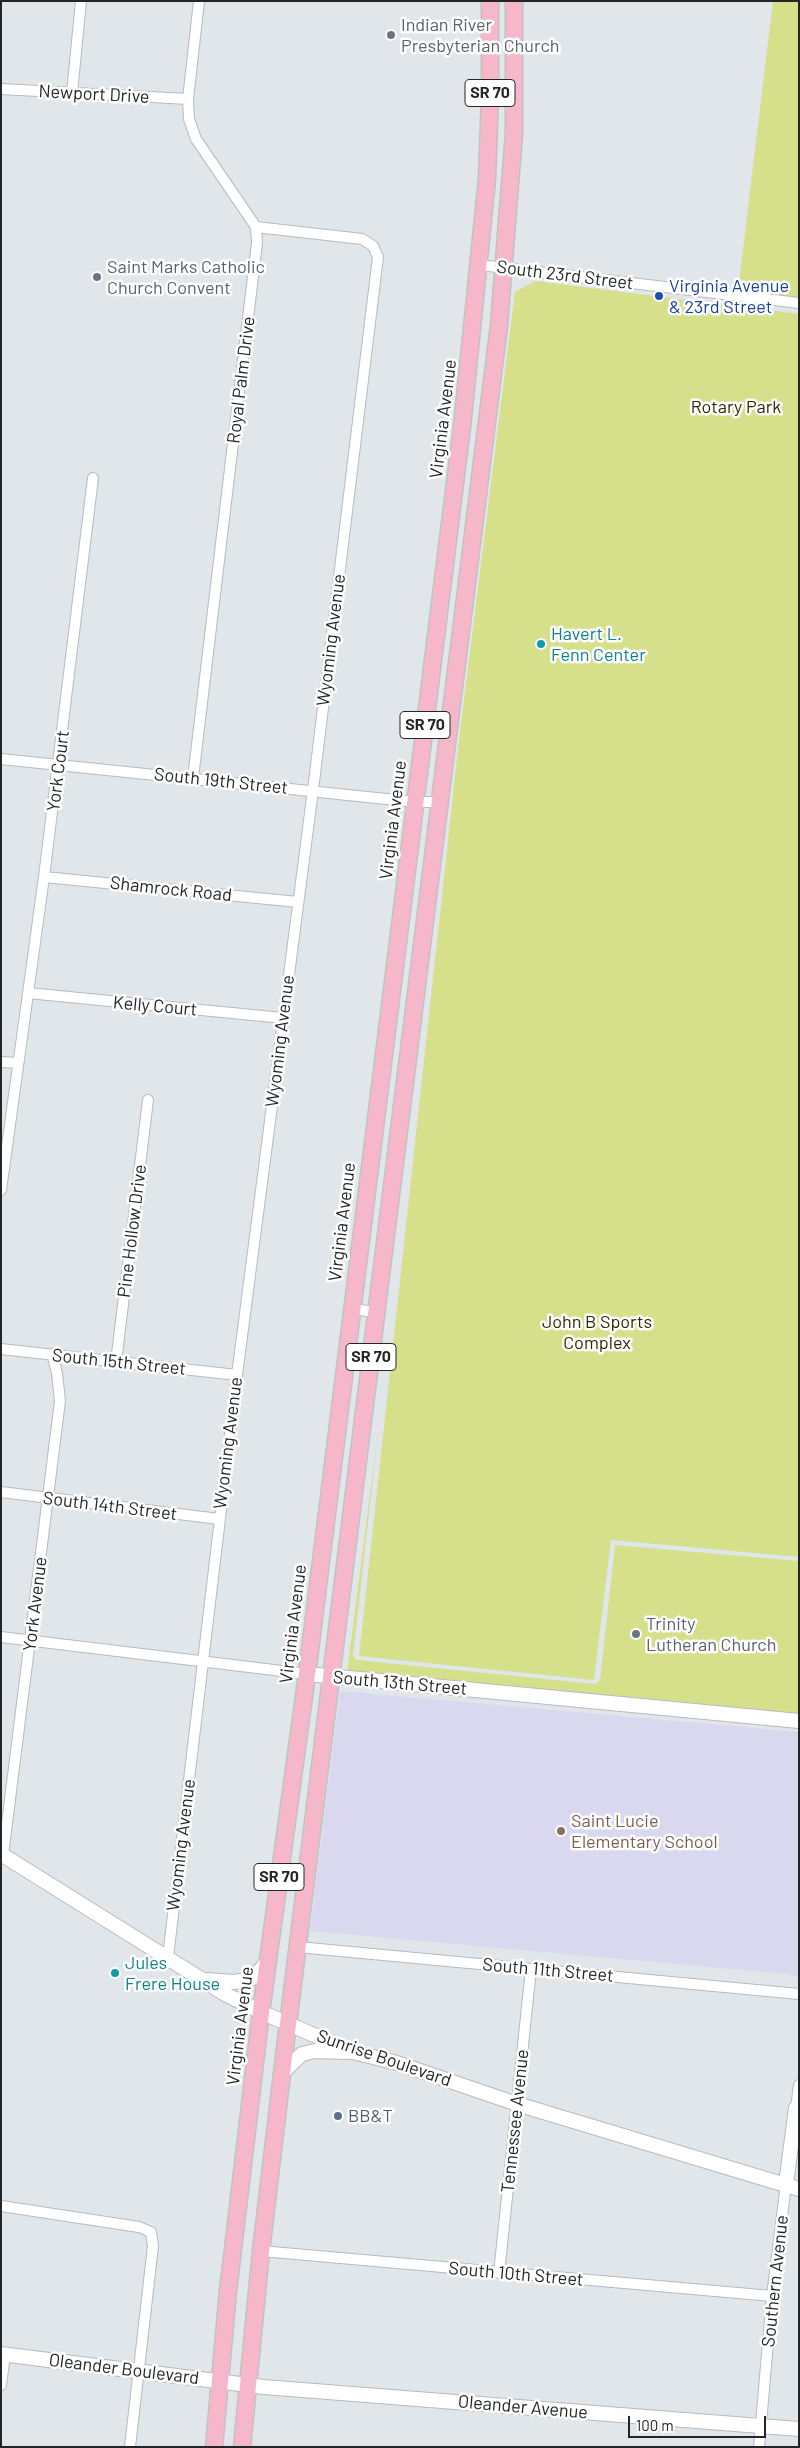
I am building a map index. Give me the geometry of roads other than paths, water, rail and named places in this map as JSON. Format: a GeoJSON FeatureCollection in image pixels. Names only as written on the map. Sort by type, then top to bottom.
{"type":"FeatureCollection","features":[{"type":"Feature","properties":{"kind":"main road","name":"Virginia Avenue"},"geometry":{"type":"LineString","coordinates":[[214,2447],[232,2261],[261,2012],[306,1674],[462,426],[480,265],[489,139],[490,1]]}},
{"type":"Feature","properties":{"kind":"main road","name":"SR 70"},"geometry":{"type":"LineString","coordinates":[[242,2447],[260,2251],[469,574],[505,268],[514,133],[514,1]]}},
{"type":"Feature","properties":{"kind":"main road"},"geometry":{"type":"LineString","coordinates":[[462,426],[457,558],[469,574]]}},
{"type":"Feature","properties":{"kind":"street"},"geometry":{"type":"LineString","coordinates":[[72,93],[81,1]]}},
{"type":"Feature","properties":{"kind":"street"},"geometry":{"type":"LineString","coordinates":[[199,1],[188,99],[189,119],[196,139],[256,227]]}},
{"type":"Feature","properties":{"kind":"street","name":"Newport Drive"},"geometry":{"type":"LineString","coordinates":[[1,89],[188,99]]}},
{"type":"Feature","properties":{"kind":"street","name":"Royal Palm Drive"},"geometry":{"type":"LineString","coordinates":[[193,778],[258,243],[256,227]]}},
{"type":"Feature","properties":{"kind":"street","name":"Wyoming Avenue"},"geometry":{"type":"LineString","coordinates":[[168,1957],[219,1519],[313,790],[378,258],[373,246],[362,239],[256,227]]}},
{"type":"Feature","properties":{"kind":"street","name":"South 23rd Street"},"geometry":{"type":"LineString","coordinates":[[480,265],[799,303]]}},
{"type":"Feature","properties":{"kind":"street","name":"York Court"},"geometry":{"type":"LineString","coordinates":[[1,1190],[59,764],[93,478]]}},
{"type":"Feature","properties":{"kind":"street","name":"South 19th Street"},"geometry":{"type":"LineString","coordinates":[[1,759],[415,802],[440,802]]}},
{"type":"Feature","properties":{"kind":"street","name":"Shamrock Road"},"geometry":{"type":"LineString","coordinates":[[44,877],[298,902]]}},
{"type":"Feature","properties":{"kind":"street","name":"Kelly Court"},"geometry":{"type":"LineString","coordinates":[[28,992],[283,1018]]}},
{"type":"Feature","properties":{"kind":"street"},"geometry":{"type":"LineString","coordinates":[[1,1062],[18,1064]]}},
{"type":"Feature","properties":{"kind":"street","name":"Pine Hollow Drive"},"geometry":{"type":"LineString","coordinates":[[116,1362],[148,1100]]}},
{"type":"Feature","properties":{"kind":"street"},"geometry":{"type":"LineString","coordinates":[[352,1309],[376,1312]]}},
{"type":"Feature","properties":{"kind":"street","name":"South 15th Street"},"geometry":{"type":"LineString","coordinates":[[1,1349],[237,1375]]}},
{"type":"Feature","properties":{"kind":"street","name":"York Avenue"},"geometry":{"type":"LineString","coordinates":[[2,1855],[31,1641],[60,1401],[57,1373],[52,1354]]}},
{"type":"Feature","properties":{"kind":"street","name":"South 14th Street"},"geometry":{"type":"LineString","coordinates":[[1,1492],[219,1519]]}},
{"type":"Feature","properties":{"kind":"street","name":"South 13th Street"},"geometry":{"type":"LineString","coordinates":[[1,1637],[331,1677],[799,1721]]}},
{"type":"Feature","properties":{"kind":"street","name":"Sunrise Boulevard"},"geometry":{"type":"LineString","coordinates":[[2,1855],[203,1980],[261,2012],[353,2052],[792,2187]]}},
{"type":"Feature","properties":{"kind":"street","name":"South 11th Street"},"geometry":{"type":"LineString","coordinates":[[298,1947],[795,1992],[799,1994]]}},
{"type":"Feature","properties":{"kind":"street"},"geometry":{"type":"LineString","coordinates":[[203,1980],[233,1982],[248,1980],[255,1976],[268,1961]]}},
{"type":"Feature","properties":{"kind":"street","name":"Tennessee Avenue"},"geometry":{"type":"LineString","coordinates":[[499,2273],[531,1969]]}},
{"type":"Feature","properties":{"kind":"street"},"geometry":{"type":"LineString","coordinates":[[282,2073],[302,2054],[315,2051],[353,2052]]}},
{"type":"Feature","properties":{"kind":"street","name":"Southern Avenue"},"geometry":{"type":"LineString","coordinates":[[759,2447],[772,2296],[792,2187],[799,2086]]}},
{"type":"Feature","properties":{"kind":"street"},"geometry":{"type":"LineString","coordinates":[[1,2206],[139,2227],[150,2232],[153,2246],[130,2447]]}},
{"type":"Feature","properties":{"kind":"street","name":"South 10th Street"},"geometry":{"type":"LineString","coordinates":[[260,2251],[772,2296]]}},
{"type":"Feature","properties":{"kind":"street"},"geometry":{"type":"LineString","coordinates":[[1,2385],[3,2354]]}},
{"type":"Feature","properties":{"kind":"street","name":"Oleander Boulevard"},"geometry":{"type":"LineString","coordinates":[[3,2354],[248,2385]]}},
{"type":"Feature","properties":{"kind":"street","name":"Oleander Avenue"},"geometry":{"type":"LineString","coordinates":[[248,2385],[799,2429]]}},
{"type":"Feature","properties":{"kind":"place","name":"Indian River Presbyterian Church"},"geometry":{"type":"Point","coordinates":[391,35]}},
{"type":"Feature","properties":{"kind":"place","name":"Saint Marks Catholic Church Convent"},"geometry":{"type":"Point","coordinates":[97,277]}},
{"type":"Feature","properties":{"kind":"place","name":"Virginia Avenue & 23rd Street"},"geometry":{"type":"Point","coordinates":[659,296]}},
{"type":"Feature","properties":{"kind":"place","name":"Havert L. Fenn Center"},"geometry":{"type":"Point","coordinates":[541,644]}},
{"type":"Feature","properties":{"kind":"place","name":"Trinity Lutheran Church"},"geometry":{"type":"Point","coordinates":[636,1634]}},
{"type":"Feature","properties":{"kind":"place","name":"Saint Lucie Elementary School"},"geometry":{"type":"Point","coordinates":[561,1831]}},
{"type":"Feature","properties":{"kind":"place","name":"Jules Frere House"},"geometry":{"type":"Point","coordinates":[115,1973]}},
{"type":"Feature","properties":{"kind":"place","name":"BB&T"},"geometry":{"type":"Point","coordinates":[338,2116]}},
{"type":"Feature","properties":{"kind":"park label","name":"Rotary Park"},"geometry":{"type":"Point","coordinates":[736,407]}},
{"type":"Feature","properties":{"kind":"park label","name":"John B Sports Complex"},"geometry":{"type":"Point","coordinates":[597,1332]}}]}
